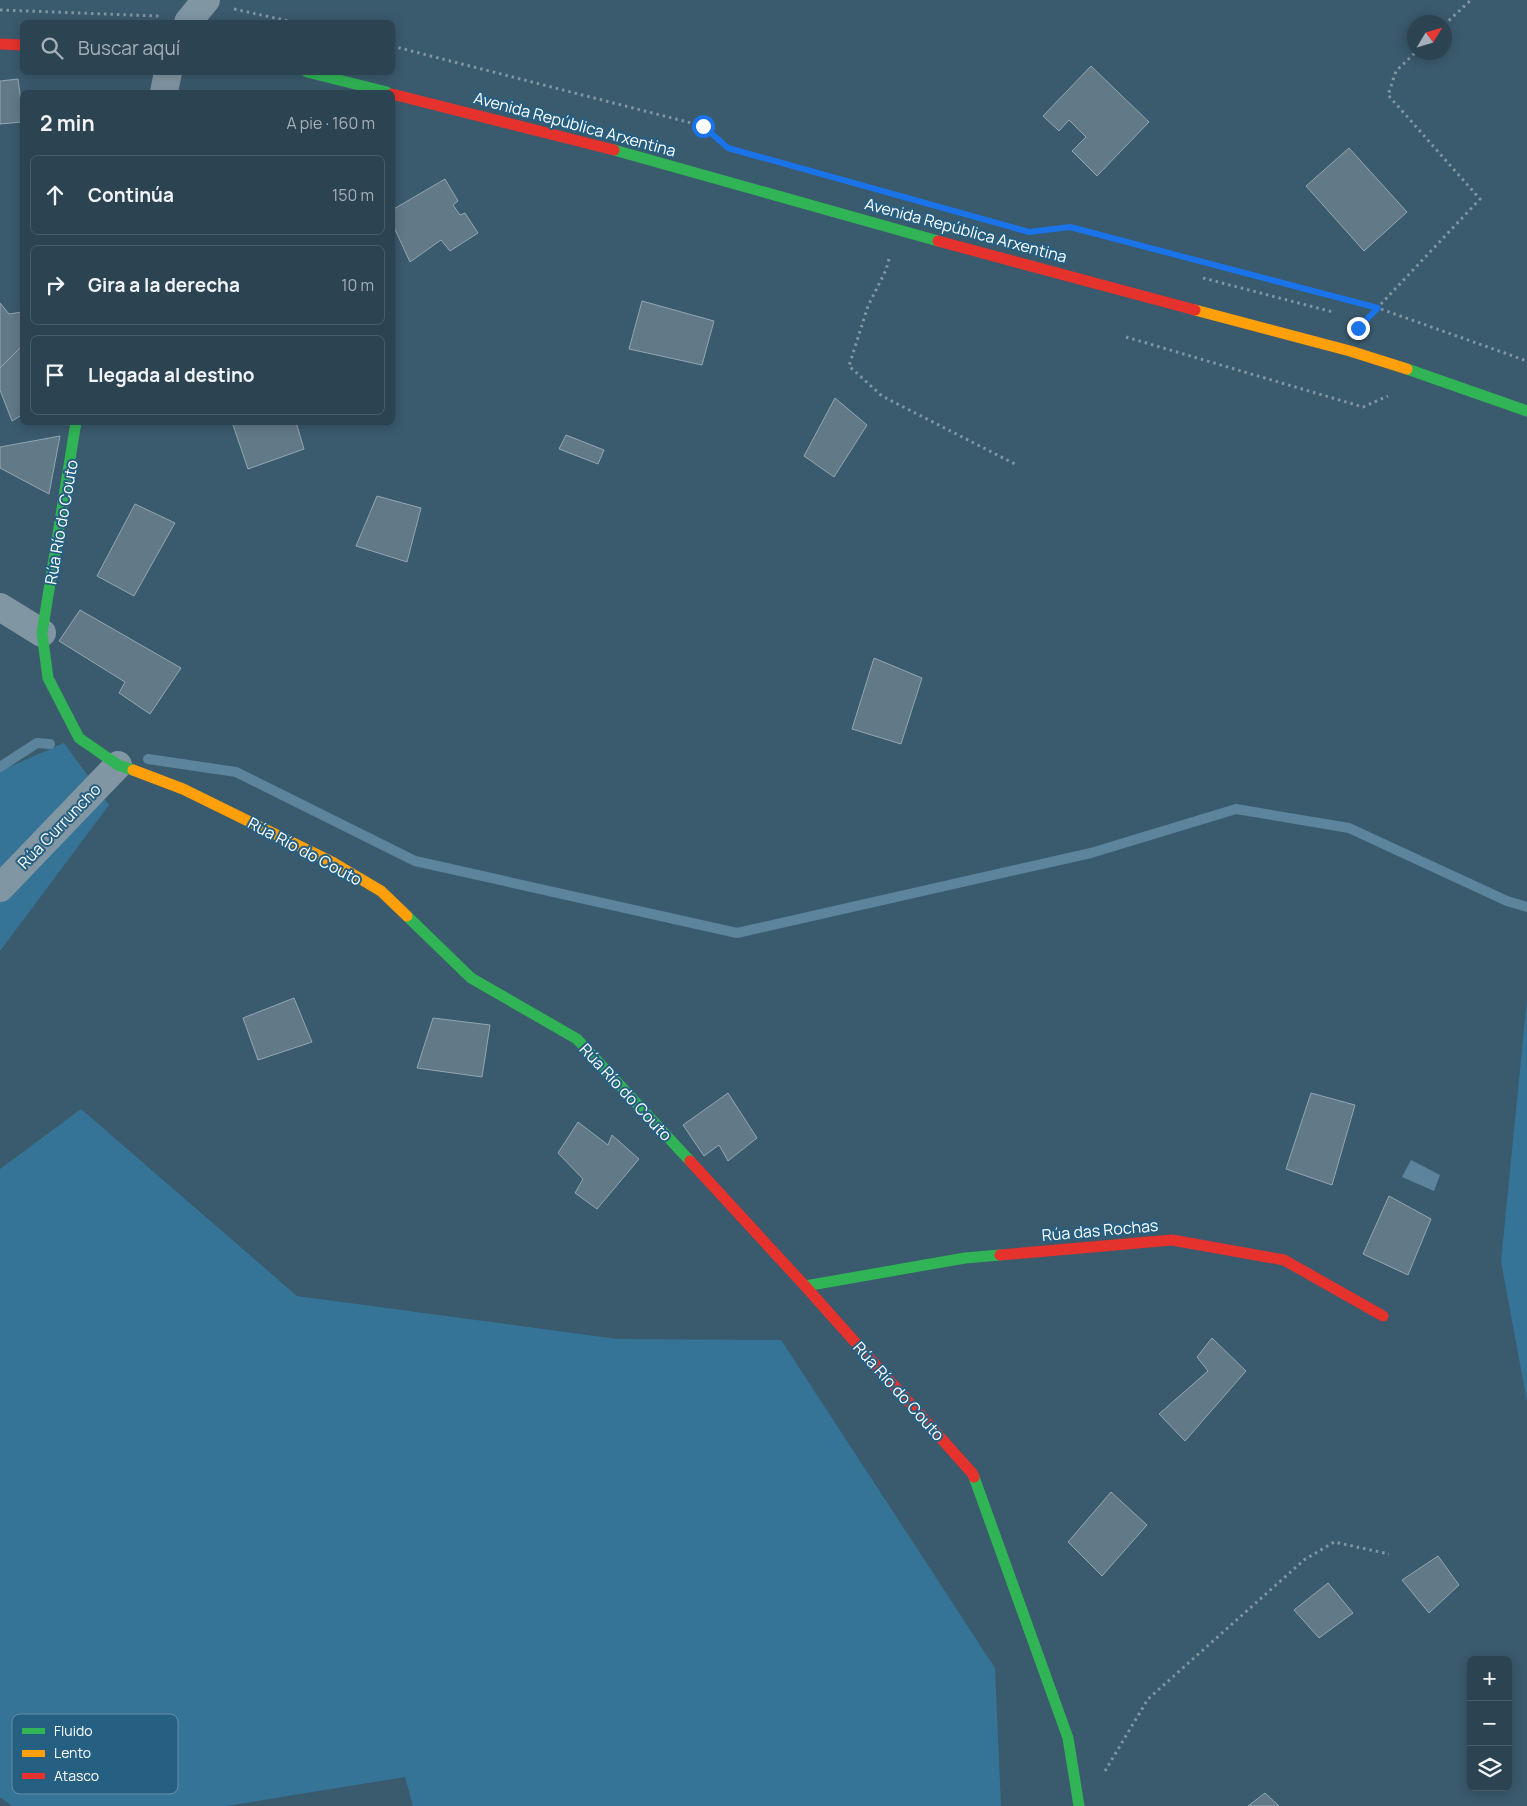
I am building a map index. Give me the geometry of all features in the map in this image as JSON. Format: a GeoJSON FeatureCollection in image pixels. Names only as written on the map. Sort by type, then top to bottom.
{"type":"FeatureCollection","features":[{"type":"Feature","properties":{"kind":"street"},"geometry":{"type":"LineString","coordinates":[[0,44],[20,45]]}},
{"type":"Feature","properties":{"kind":"street"},"geometry":{"type":"LineString","coordinates":[[164,90],[167,75]]}},
{"type":"Feature","properties":{"kind":"street"},"geometry":{"type":"LineString","coordinates":[[319,75],[379,90]]}},
{"type":"Feature","properties":{"kind":"street","name":"Avenida República Arxentina"},"geometry":{"type":"LineString","coordinates":[[395,95],[592,144],[897,230],[1350,351],[1527,411]]}},
{"type":"Feature","properties":{"kind":"street","name":"Rúa Río do Couto"},"geometry":{"type":"LineString","coordinates":[[76,425],[42,633],[48,678],[79,738],[118,765],[183,789],[332,862],[380,891],[471,978],[577,1039],[806,1286],[972,1474],[1068,1738],[1079,1806]]}},
{"type":"Feature","properties":{"kind":"street"},"geometry":{"type":"LineString","coordinates":[[0,607],[42,633]]}},
{"type":"Feature","properties":{"kind":"street","name":"Rúa Curruncho"},"geometry":{"type":"LineString","coordinates":[[0,888],[118,765]]}},
{"type":"Feature","properties":{"kind":"street","name":"Rúa das Rochas"},"geometry":{"type":"LineString","coordinates":[[806,1286],[965,1258],[1172,1240],[1284,1260],[1383,1316]]}},
{"type":"Feature","properties":{"kind":"path"},"geometry":{"type":"LineString","coordinates":[[1452,18],[1471,0]]}},
{"type":"Feature","properties":{"kind":"path"},"geometry":{"type":"LineString","coordinates":[[0,10],[198,10],[277,20]]}},
{"type":"Feature","properties":{"kind":"path"},"geometry":{"type":"LineString","coordinates":[[395,47],[703,126],[728,148],[982,218]]}},
{"type":"Feature","properties":{"kind":"path"},"geometry":{"type":"LineString","coordinates":[[1350,351],[1358,328],[1480,199],[1388,95],[1396,71],[1408,60]]}},
{"type":"Feature","properties":{"kind":"path"},"geometry":{"type":"LineString","coordinates":[[1020,229],[1029,232],[1070,227],[1378,308],[1527,361]]}},
{"type":"Feature","properties":{"kind":"path"},"geometry":{"type":"LineString","coordinates":[[897,230],[886,270],[868,306],[849,366],[882,396],[1017,465]]}},
{"type":"Feature","properties":{"kind":"path"},"geometry":{"type":"LineString","coordinates":[[1126,338],[1362,407],[1393,393]]}},
{"type":"Feature","properties":{"kind":"path"},"geometry":{"type":"LineString","coordinates":[[1103,1775],[1148,1699],[1304,1560],[1334,1542],[1389,1554]]}},
{"type":"Feature","properties":{"kind":"shaded area"},"geometry":{"type":"Polygon","coordinates":[[[64,743],[109,805],[0,951],[0,771],[64,743]]]}},
{"type":"Feature","properties":{"kind":"shaded area"},"geometry":{"type":"Polygon","coordinates":[[[1527,1000],[1527,1402],[1501,1261],[1527,1000]]]}},
{"type":"Feature","properties":{"kind":"shaded area"},"geometry":{"type":"Polygon","coordinates":[[[81,1109],[297,1296],[617,1339],[781,1340],[995,1668],[1001,1806],[413,1806],[405,1777],[226,1806],[12,1806],[0,1797],[0,1169],[81,1109]]]}},
{"type":"Feature","properties":{"kind":"shaded area"},"geometry":{"type":"Polygon","coordinates":[[[1411,1160],[1440,1175],[1434,1191],[1402,1177],[1411,1160]]]}},
{"type":"Feature","properties":{"kind":"building"},"geometry":{"type":"Polygon","coordinates":[[[1091,66],[1149,122],[1097,176],[1072,151],[1086,137],[1069,120],[1059,131],[1043,116],[1091,66]]]}},
{"type":"Feature","properties":{"kind":"building"},"geometry":{"type":"Polygon","coordinates":[[[18,79],[20,122],[0,124],[0,81],[18,79]]]}},
{"type":"Feature","properties":{"kind":"building"},"geometry":{"type":"Polygon","coordinates":[[[1349,148],[1407,212],[1364,251],[1306,186],[1349,148]]]}},
{"type":"Feature","properties":{"kind":"building"},"geometry":{"type":"Polygon","coordinates":[[[445,179],[458,201],[453,205],[460,215],[465,213],[478,233],[450,251],[441,240],[410,262],[395,230],[395,208],[445,179]]]}},
{"type":"Feature","properties":{"kind":"building"},"geometry":{"type":"Polygon","coordinates":[[[642,301],[714,321],[702,365],[629,349],[642,301]]]}},
{"type":"Feature","properties":{"kind":"building"},"geometry":{"type":"Polygon","coordinates":[[[0,303],[9,314],[20,312],[20,348],[0,368],[0,303]]]}},
{"type":"Feature","properties":{"kind":"building"},"geometry":{"type":"Polygon","coordinates":[[[20,348],[20,416],[12,421],[0,390],[0,368],[20,348]]]}},
{"type":"Feature","properties":{"kind":"building"},"geometry":{"type":"Polygon","coordinates":[[[835,398],[867,425],[834,477],[804,456],[835,398]]]}},
{"type":"Feature","properties":{"kind":"building"},"geometry":{"type":"Polygon","coordinates":[[[233,425],[297,425],[304,449],[248,469],[233,425]]]}},
{"type":"Feature","properties":{"kind":"building"},"geometry":{"type":"Polygon","coordinates":[[[566,435],[604,450],[598,464],[559,449],[566,435]]]}},
{"type":"Feature","properties":{"kind":"building"},"geometry":{"type":"Polygon","coordinates":[[[60,436],[49,494],[0,468],[0,447],[60,436]]]}},
{"type":"Feature","properties":{"kind":"building"},"geometry":{"type":"Polygon","coordinates":[[[377,496],[421,508],[407,562],[356,546],[377,496]]]}},
{"type":"Feature","properties":{"kind":"building"},"geometry":{"type":"Polygon","coordinates":[[[135,504],[175,523],[134,596],[97,576],[135,504]]]}},
{"type":"Feature","properties":{"kind":"building"},"geometry":{"type":"Polygon","coordinates":[[[80,610],[181,668],[150,714],[119,693],[125,682],[59,641],[80,610]]]}},
{"type":"Feature","properties":{"kind":"building"},"geometry":{"type":"Polygon","coordinates":[[[874,658],[922,678],[901,744],[852,729],[874,658]]]}},
{"type":"Feature","properties":{"kind":"building"},"geometry":{"type":"Polygon","coordinates":[[[294,998],[312,1042],[258,1060],[243,1018],[294,998]]]}},
{"type":"Feature","properties":{"kind":"building"},"geometry":{"type":"Polygon","coordinates":[[[433,1018],[490,1025],[482,1077],[417,1068],[433,1018]]]}},
{"type":"Feature","properties":{"kind":"building"},"geometry":{"type":"Polygon","coordinates":[[[728,1093],[757,1138],[728,1161],[719,1145],[704,1156],[683,1125],[728,1093]]]}},
{"type":"Feature","properties":{"kind":"building"},"geometry":{"type":"Polygon","coordinates":[[[1311,1093],[1355,1105],[1332,1185],[1286,1169],[1311,1093]]]}},
{"type":"Feature","properties":{"kind":"building"},"geometry":{"type":"Polygon","coordinates":[[[578,1122],[608,1145],[612,1135],[639,1159],[597,1209],[575,1193],[583,1179],[558,1153],[578,1122]]]}},
{"type":"Feature","properties":{"kind":"building"},"geometry":{"type":"Polygon","coordinates":[[[1389,1196],[1431,1219],[1408,1275],[1363,1254],[1389,1196]]]}},
{"type":"Feature","properties":{"kind":"building"},"geometry":{"type":"Polygon","coordinates":[[[1212,1338],[1246,1371],[1185,1441],[1159,1414],[1208,1371],[1197,1357],[1212,1338]]]}},
{"type":"Feature","properties":{"kind":"building"},"geometry":{"type":"Polygon","coordinates":[[[1111,1492],[1147,1525],[1102,1576],[1068,1542],[1111,1492]]]}},
{"type":"Feature","properties":{"kind":"building"},"geometry":{"type":"Polygon","coordinates":[[[1438,1556],[1459,1585],[1429,1613],[1402,1580],[1438,1556]]]}},
{"type":"Feature","properties":{"kind":"building"},"geometry":{"type":"Polygon","coordinates":[[[1328,1583],[1353,1613],[1319,1638],[1294,1610],[1328,1583]]]}},
{"type":"Feature","properties":{"kind":"building"},"geometry":{"type":"Polygon","coordinates":[[[1265,1793],[1279,1806],[1248,1806],[1265,1793]]]}},
{"type":"Feature","properties":{"kind":"waterway"},"geometry":{"type":"LineString","coordinates":[[0,767],[37,743],[50,744]]}},
{"type":"Feature","properties":{"kind":"waterway"},"geometry":{"type":"LineString","coordinates":[[148,759],[236,772],[415,861],[737,933],[1091,853],[1236,809],[1349,828],[1507,901],[1527,907]]}},
{"type":"Feature","properties":{"kind":"traffic: fast"},"geometry":{"type":"LineString","coordinates":[[319,75],[379,90]]}},
{"type":"Feature","properties":{"kind":"traffic: fast"},"geometry":{"type":"LineString","coordinates":[[614,150],[938,241]]}},
{"type":"Feature","properties":{"kind":"traffic: fast"},"geometry":{"type":"LineString","coordinates":[[1407,369],[1527,411]]}},
{"type":"Feature","properties":{"kind":"traffic: fast"},"geometry":{"type":"LineString","coordinates":[[76,425],[42,633],[48,678],[79,738],[118,765],[133,770]]}},
{"type":"Feature","properties":{"kind":"traffic: fast"},"geometry":{"type":"LineString","coordinates":[[407,916],[471,978],[577,1039],[690,1161]]}},
{"type":"Feature","properties":{"kind":"traffic: fast"},"geometry":{"type":"LineString","coordinates":[[805,1286],[965,1258],[1000,1255]]}},
{"type":"Feature","properties":{"kind":"traffic: fast"},"geometry":{"type":"LineString","coordinates":[[974,1477],[1068,1738],[1079,1806]]}},
{"type":"Feature","properties":{"kind":"traffic: slow"},"geometry":{"type":"LineString","coordinates":[[1195,310],[1350,351],[1407,369]]}},
{"type":"Feature","properties":{"kind":"traffic: slow"},"geometry":{"type":"LineString","coordinates":[[133,770],[183,789],[332,862],[381,891],[407,916]]}},
{"type":"Feature","properties":{"kind":"traffic: jam"},"geometry":{"type":"LineString","coordinates":[[0,44],[20,45]]}},
{"type":"Feature","properties":{"kind":"traffic: jam"},"geometry":{"type":"LineString","coordinates":[[395,95],[614,150]]}},
{"type":"Feature","properties":{"kind":"traffic: jam"},"geometry":{"type":"LineString","coordinates":[[938,241],[1195,310]]}},
{"type":"Feature","properties":{"kind":"traffic: jam"},"geometry":{"type":"LineString","coordinates":[[690,1161],[805,1286],[974,1477]]}},
{"type":"Feature","properties":{"kind":"traffic: jam"},"geometry":{"type":"LineString","coordinates":[[1000,1255],[1172,1240],[1284,1260],[1383,1316]]}},
{"type":"Feature","properties":{"kind":"route"},"geometry":{"type":"LineString","coordinates":[[703,126],[728,148],[1029,232],[1070,227],[1378,308],[1358,328]]}}]}
